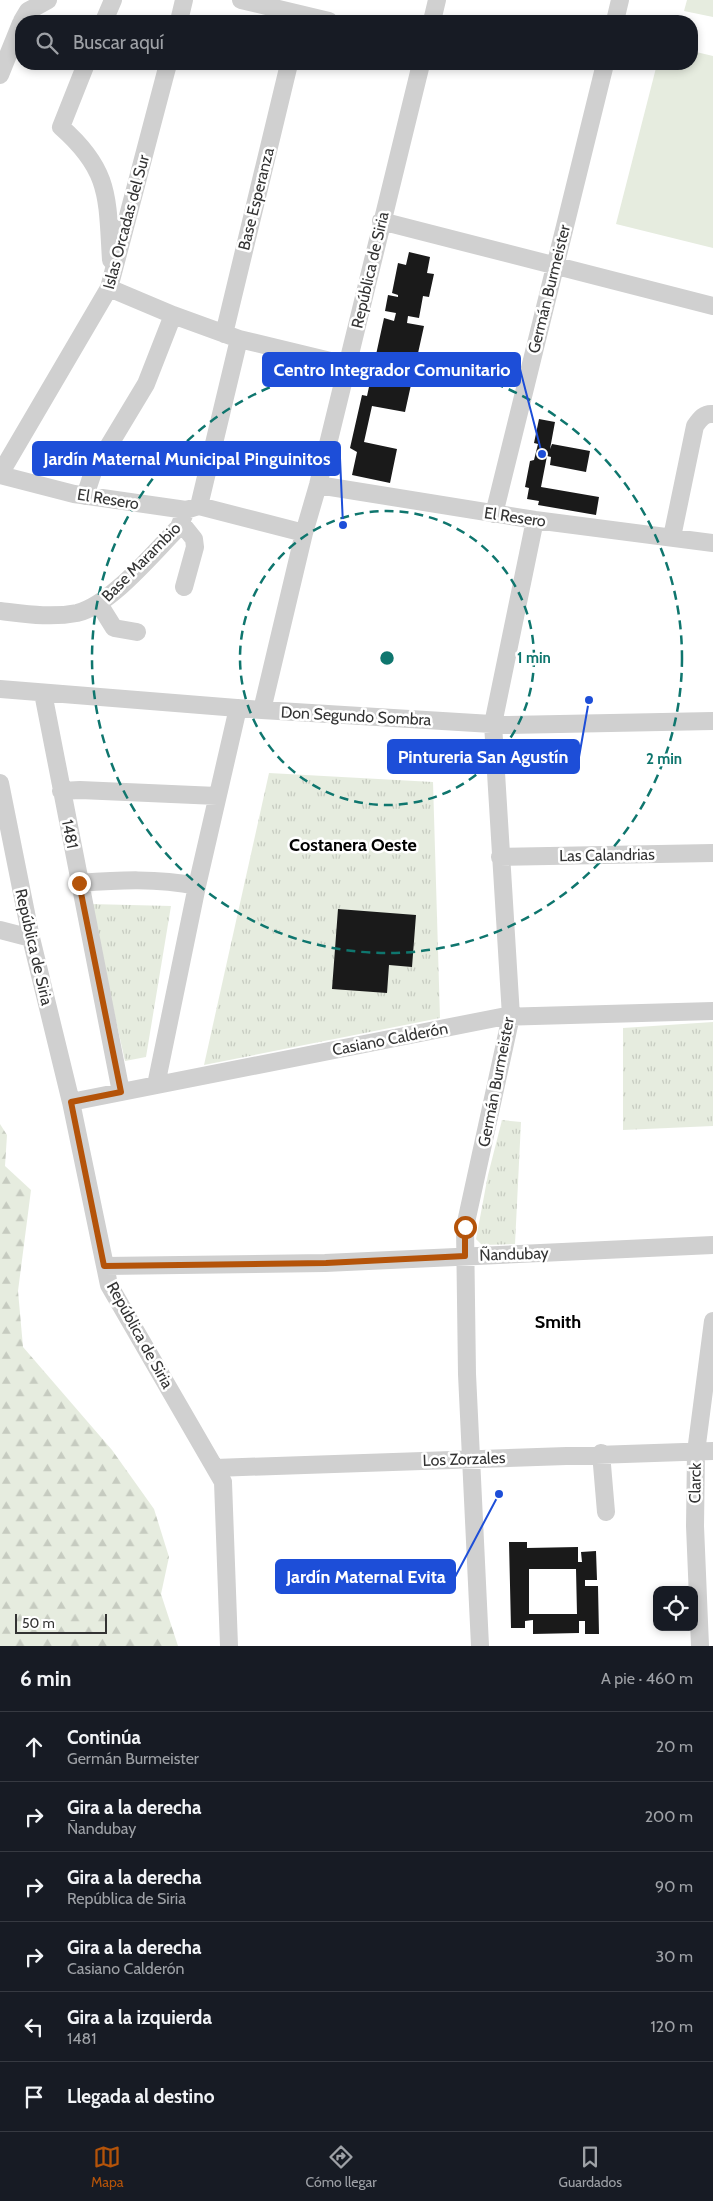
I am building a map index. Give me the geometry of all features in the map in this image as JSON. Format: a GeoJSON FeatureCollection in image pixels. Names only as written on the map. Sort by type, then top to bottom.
{"type":"FeatureCollection","features":[{"type":"Feature","properties":{"kind":"street"},"geometry":{"type":"LineString","coordinates":[[26,15],[38,4],[48,0]]}},
{"type":"Feature","properties":{"kind":"street"},"geometry":{"type":"LineString","coordinates":[[107,15],[113,0]]}},
{"type":"Feature","properties":{"kind":"street"},"geometry":{"type":"LineString","coordinates":[[241,0],[290,15]]}},
{"type":"Feature","properties":{"kind":"street"},"geometry":{"type":"LineString","coordinates":[[433,15],[437,0]]}},
{"type":"Feature","properties":{"kind":"street"},"geometry":{"type":"LineString","coordinates":[[616,15],[620,0]]}},
{"type":"Feature","properties":{"kind":"street"},"geometry":{"type":"LineString","coordinates":[[180,15],[182,1]]}},
{"type":"Feature","properties":{"kind":"street"},"geometry":{"type":"LineString","coordinates":[[0,75],[15,39]]}},
{"type":"Feature","properties":{"kind":"street"},"geometry":{"type":"LineString","coordinates":[[84,70],[61,127],[88,153],[105,188],[110,214],[111,283],[173,315],[231,336],[348,366]]}},
{"type":"Feature","properties":{"kind":"street","name":"Islas Orcadas del Sur"},"geometry":{"type":"LineString","coordinates":[[2,466],[111,283],[166,70]]}},
{"type":"Feature","properties":{"kind":"street","name":"Base Esperanza"},"geometry":{"type":"LineString","coordinates":[[189,513],[231,336],[288,70]]}},
{"type":"Feature","properties":{"kind":"street","name":"República de Siria"},"geometry":{"type":"LineString","coordinates":[[262,710],[304,533],[318,486],[348,366],[420,70]]}},
{"type":"Feature","properties":{"kind":"street","name":"Germán Burmeister"},"geometry":{"type":"LineString","coordinates":[[494,514],[603,70]]}},
{"type":"Feature","properties":{"kind":"street"},"geometry":{"type":"LineString","coordinates":[[382,221],[554,267],[713,306]]}},
{"type":"Feature","properties":{"kind":"street"},"geometry":{"type":"LineString","coordinates":[[85,496],[93,472],[146,384],[173,315]]}},
{"type":"Feature","properties":{"kind":"street"},"geometry":{"type":"LineString","coordinates":[[672,537],[695,426],[707,416]]}},
{"type":"Feature","properties":{"kind":"street","name":"El Resero"},"geometry":{"type":"LineString","coordinates":[[2,466],[85,496],[304,533]]}},
{"type":"Feature","properties":{"kind":"street","name":"El Resero"},"geometry":{"type":"LineString","coordinates":[[318,486],[535,520],[713,543]]}},
{"type":"Feature","properties":{"kind":"street"},"geometry":{"type":"LineString","coordinates":[[184,587],[195,548],[189,513]]}},
{"type":"Feature","properties":{"kind":"street","name":"Base Marambio"},"geometry":{"type":"LineString","coordinates":[[0,610],[52,616],[78,612],[99,604],[189,513]]}},
{"type":"Feature","properties":{"kind":"street","name":"Germán Burmeister"},"geometry":{"type":"LineString","coordinates":[[480,1646],[471,1458],[465,1256],[466,1215],[511,1016],[492,724],[535,520]]}},
{"type":"Feature","properties":{"kind":"street"},"geometry":{"type":"LineString","coordinates":[[99,604],[114,628],[137,632]]}},
{"type":"Feature","properties":{"kind":"street","name":"Don Segundo Sombra"},"geometry":{"type":"LineString","coordinates":[[0,689],[262,710],[492,724],[713,720]]}},
{"type":"Feature","properties":{"kind":"street","name":"1481"},"geometry":{"type":"LineString","coordinates":[[43,693],[121,1092]]}},
{"type":"Feature","properties":{"kind":"street"},"geometry":{"type":"LineString","coordinates":[[156,1085],[197,886],[238,708]]}},
{"type":"Feature","properties":{"kind":"street","name":"República de Siria"},"geometry":{"type":"LineString","coordinates":[[0,782],[31,938],[71,1102],[104,1266],[115,1297],[222,1482],[224,1490],[229,1646]]}},
{"type":"Feature","properties":{"kind":"street"},"geometry":{"type":"LineString","coordinates":[[61,791],[80,790],[217,796]]}},
{"type":"Feature","properties":{"kind":"street","name":"Las Calandrias"},"geometry":{"type":"LineString","coordinates":[[500,857],[713,853]]}},
{"type":"Feature","properties":{"kind":"street"},"geometry":{"type":"LineString","coordinates":[[79,883],[144,879],[172,881],[197,886]]}},
{"type":"Feature","properties":{"kind":"street"},"geometry":{"type":"LineString","coordinates":[[0,930],[31,938]]}},
{"type":"Feature","properties":{"kind":"street","name":"Casiano Calderón"},"geometry":{"type":"LineString","coordinates":[[71,1102],[511,1016],[713,1011]]}},
{"type":"Feature","properties":{"kind":"street","name":"Ñandubay"},"geometry":{"type":"LineString","coordinates":[[104,1266],[326,1263],[713,1245]]}},
{"type":"Feature","properties":{"kind":"street","name":"Clarck"},"geometry":{"type":"LineString","coordinates":[[700,1646],[695,1526],[704,1451],[713,1321]]}},
{"type":"Feature","properties":{"kind":"street","name":"Los Zorzales"},"geometry":{"type":"LineString","coordinates":[[215,1468],[601,1453],[704,1451]]}},
{"type":"Feature","properties":{"kind":"street"},"geometry":{"type":"LineString","coordinates":[[601,1453],[606,1512]]}},
{"type":"Feature","properties":{"kind":"green space"},"geometry":{"type":"Polygon","coordinates":[[[687,0],[713,0],[713,17],[684,11],[687,0]]]}},
{"type":"Feature","properties":{"kind":"green space"},"geometry":{"type":"Polygon","coordinates":[[[698,52],[713,56],[713,248],[616,224],[655,70],[698,70],[698,52]]]}},
{"type":"Feature","properties":{"kind":"green space"},"geometry":{"type":"Polygon","coordinates":[[[269,773],[433,782],[440,1018],[204,1065],[269,773]]]}},
{"type":"Feature","properties":{"kind":"green space"},"geometry":{"type":"Polygon","coordinates":[[[90,904],[171,906],[146,1057],[125,1061],[90,904]]]}},
{"type":"Feature","properties":{"kind":"green space"},"geometry":{"type":"Polygon","coordinates":[[[713,1022],[713,1126],[623,1130],[623,1028],[713,1022]]]}},
{"type":"Feature","properties":{"kind":"green space"},"geometry":{"type":"Polygon","coordinates":[[[502,1120],[521,1122],[515,1244],[482,1245],[476,1239],[488,1175],[502,1120]]]}},
{"type":"Feature","properties":{"kind":"green space"},"geometry":{"type":"Polygon","coordinates":[[[0,1124],[7,1135],[5,1166],[31,1190],[18,1291],[23,1347],[112,1450],[154,1509],[169,1557],[161,1594],[178,1646],[0,1646],[0,1124]]]}},
{"type":"Feature","properties":{"kind":"building"},"geometry":{"type":"Polygon","coordinates":[[[409,252],[430,257],[427,273],[434,274],[429,297],[423,296],[419,318],[408,316],[407,323],[424,326],[405,412],[372,406],[364,442],[397,449],[390,483],[352,475],[357,452],[350,448],[362,395],[367,396],[384,318],[394,321],[396,313],[385,311],[388,295],[398,297],[398,295],[392,293],[398,263],[406,265],[409,252]]]}},
{"type":"Feature","properties":{"kind":"building"},"geometry":{"type":"Polygon","coordinates":[[[539,419],[555,422],[550,449],[552,444],[590,451],[586,472],[550,465],[551,457],[547,456],[541,487],[599,497],[596,515],[538,505],[539,501],[527,499],[529,488],[525,487],[530,461],[534,460],[538,444],[534,443],[539,419]]]}},
{"type":"Feature","properties":{"kind":"building"},"geometry":{"type":"Polygon","coordinates":[[[338,909],[416,915],[412,967],[389,965],[387,993],[332,989],[338,909]]]}},
{"type":"Feature","properties":{"kind":"building"},"geometry":{"type":"Polygon","coordinates":[[[509,1542],[527,1542],[527,1548],[578,1547],[578,1562],[582,1562],[581,1552],[596,1551],[597,1580],[585,1580],[585,1586],[598,1586],[599,1634],[585,1634],[585,1621],[579,1621],[579,1633],[533,1634],[533,1620],[525,1621],[525,1628],[511,1628],[509,1542]],[[529,1569],[529,1614],[577,1614],[576,1569],[529,1569]]]}},
{"type":"Feature","properties":{"kind":"place","name":"Centro Integrador Comunitario"},"geometry":{"type":"Point","coordinates":[542,454]}},
{"type":"Feature","properties":{"kind":"place","name":"Jardín Maternal Municipal Pinguinitos"},"geometry":{"type":"Point","coordinates":[343,525]}},
{"type":"Feature","properties":{"kind":"place","name":"Pintureria San Agustín"},"geometry":{"type":"Point","coordinates":[589,700]}},
{"type":"Feature","properties":{"kind":"place","name":"Jardín Maternal Evita"},"geometry":{"type":"Point","coordinates":[499,1494]}},
{"type":"Feature","properties":{"kind":"district","name":"Costanera Oeste"},"geometry":{"type":"Point","coordinates":[353,845]}},
{"type":"Feature","properties":{"kind":"district","name":"Smith"},"geometry":{"type":"Point","coordinates":[558,1322]}},
{"type":"Feature","properties":{"kind":"route"},"geometry":{"type":"LineString","coordinates":[[79,883],[121,1092],[71,1102],[104,1266],[326,1263],[465,1256],[465,1227]]}}]}
